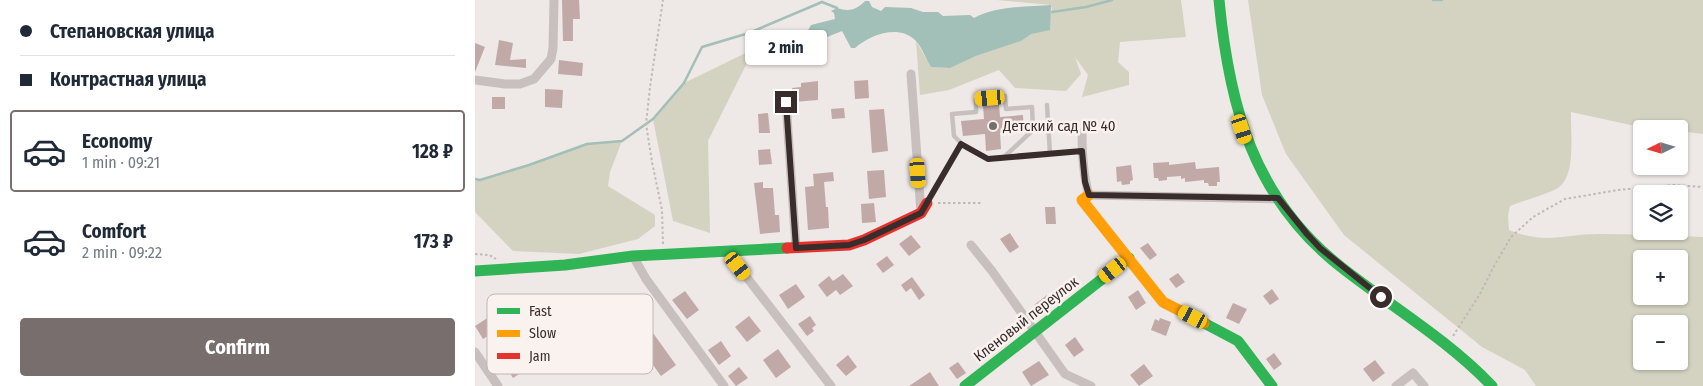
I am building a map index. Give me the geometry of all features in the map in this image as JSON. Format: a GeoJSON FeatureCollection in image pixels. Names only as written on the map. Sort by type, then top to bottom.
{"type":"FeatureCollection","features":[{"type":"Feature","properties":{"kind":"street"},"geometry":{"type":"LineString","coordinates":[[475,80],[520,84],[534,79],[551,58],[554,0]]}},
{"type":"Feature","properties":{"kind":"street"},"geometry":{"type":"LineString","coordinates":[[1219,0],[1225,62],[1239,118],[1253,156],[1278,198],[1320,248],[1367,287],[1448,345],[1492,386]]}},
{"type":"Feature","properties":{"kind":"street"},"geometry":{"type":"LineString","coordinates":[[475,271],[565,265],[633,256],[849,245],[864,240],[924,208],[911,74]]}},
{"type":"Feature","properties":{"kind":"street"},"geometry":{"type":"LineString","coordinates":[[786,102],[796,248]]}},
{"type":"Feature","properties":{"kind":"street"},"geometry":{"type":"LineString","coordinates":[[1082,133],[1086,198],[1129,258],[1163,302],[1238,341],[1272,386]]}},
{"type":"Feature","properties":{"kind":"street"},"geometry":{"type":"LineString","coordinates":[[1086,198],[1278,198]]}},
{"type":"Feature","properties":{"kind":"street"},"geometry":{"type":"LineString","coordinates":[[971,245],[1065,374],[1091,386]]}},
{"type":"Feature","properties":{"kind":"street"},"geometry":{"type":"LineString","coordinates":[[731,250],[738,266],[831,386]]}},
{"type":"Feature","properties":{"kind":"street"},"geometry":{"type":"LineString","coordinates":[[633,256],[646,279],[724,386]]}},
{"type":"Feature","properties":{"kind":"street","name":"Кленовый переулок"},"geometry":{"type":"LineString","coordinates":[[965,386],[1129,258]]}},
{"type":"Feature","properties":{"kind":"street"},"geometry":{"type":"LineString","coordinates":[[475,352],[487,370]]}},
{"type":"Feature","properties":{"kind":"street"},"geometry":{"type":"LineString","coordinates":[[1396,386],[1413,373],[1424,386]]}},
{"type":"Feature","properties":{"kind":"street"},"geometry":{"type":"LineString","coordinates":[[490,374],[498,386]]}},
{"type":"Feature","properties":{"kind":"lane"},"geometry":{"type":"LineString","coordinates":[[1003,158],[1033,130],[1032,107],[1006,110],[1005,96],[976,99],[976,112],[952,114],[954,136],[961,144],[988,159],[1003,158],[1050,154],[1082,151]]}},
{"type":"Feature","properties":{"kind":"lane"},"geometry":{"type":"LineString","coordinates":[[1047,105],[1050,154]]}},
{"type":"Feature","properties":{"kind":"lane"},"geometry":{"type":"LineString","coordinates":[[924,208],[961,144]]}},
{"type":"Feature","properties":{"kind":"path"},"geometry":{"type":"LineString","coordinates":[[663,0],[646,124],[662,210],[663,254]]}},
{"type":"Feature","properties":{"kind":"path"},"geometry":{"type":"LineString","coordinates":[[1448,345],[1480,294],[1511,237],[1533,217],[1565,198],[1674,184],[1703,187]]}},
{"type":"Feature","properties":{"kind":"path"},"geometry":{"type":"LineString","coordinates":[[924,208],[981,202]]}},
{"type":"Feature","properties":{"kind":"path"},"geometry":{"type":"LineString","coordinates":[[475,254],[489,255]]}},
{"type":"Feature","properties":{"kind":"green space"},"geometry":{"type":"Polygon","coordinates":[[[997,0],[1181,0],[1186,37],[1120,42],[1118,62],[1129,72],[1129,85],[1082,97],[1088,75],[1075,57],[1081,74],[1066,91],[1015,88],[999,70],[949,90],[920,95],[916,41],[931,67],[950,68],[976,56],[1021,41],[1052,12],[1051,5],[997,0]]]}},
{"type":"Feature","properties":{"kind":"green space"},"geometry":{"type":"Polygon","coordinates":[[[1248,0],[1703,0],[1703,134],[1688,132],[1688,120],[1633,120],[1633,125],[1571,112],[1570,163],[1564,182],[1554,190],[1510,206],[1508,216],[1509,230],[1534,237],[1554,238],[1599,234],[1633,235],[1633,240],[1688,240],[1688,237],[1703,237],[1703,386],[1536,386],[1525,370],[1482,347],[1344,235],[1286,154],[1262,95],[1248,0]]]}},
{"type":"Feature","properties":{"kind":"green space"},"geometry":{"type":"Polygon","coordinates":[[[754,49],[708,141],[710,233],[673,221],[653,119],[684,83],[754,49]]]}},
{"type":"Feature","properties":{"kind":"green space"},"geometry":{"type":"Polygon","coordinates":[[[622,141],[610,172],[608,186],[655,215],[655,226],[638,239],[579,254],[513,251],[475,212],[475,179],[480,180],[529,165],[587,144],[622,141]]]}},
{"type":"Feature","properties":{"kind":"water"},"geometry":{"type":"Polygon","coordinates":[[[865,1],[869,1],[872,7],[881,11],[885,7],[911,8],[923,12],[938,12],[943,16],[970,15],[974,18],[1001,9],[1051,5],[1050,30],[1031,34],[1021,41],[976,56],[950,68],[931,67],[915,40],[901,33],[884,33],[868,39],[855,48],[851,48],[842,31],[827,37],[823,35],[812,38],[807,32],[811,25],[835,19],[834,13],[831,11],[837,8],[852,9],[865,1]]]}},
{"type":"Feature","properties":{"kind":"building"},"geometry":{"type":"Polygon","coordinates":[[[562,0],[579,0],[580,19],[573,19],[573,41],[563,41],[562,0]]]}},
{"type":"Feature","properties":{"kind":"building"},"geometry":{"type":"Polygon","coordinates":[[[499,40],[513,43],[510,60],[526,59],[526,68],[495,65],[499,40]]]}},
{"type":"Feature","properties":{"kind":"building"},"geometry":{"type":"Polygon","coordinates":[[[475,43],[485,47],[475,72],[475,43]]]}},
{"type":"Feature","properties":{"kind":"building"},"geometry":{"type":"Polygon","coordinates":[[[559,60],[583,63],[582,76],[558,74],[559,60]]]}},
{"type":"Feature","properties":{"kind":"building"},"geometry":{"type":"Polygon","coordinates":[[[868,80],[869,98],[855,99],[854,81],[868,80]]]}},
{"type":"Feature","properties":{"kind":"building"},"geometry":{"type":"Polygon","coordinates":[[[818,81],[818,100],[793,102],[792,88],[801,87],[801,83],[818,81]]]}},
{"type":"Feature","properties":{"kind":"building"},"geometry":{"type":"Polygon","coordinates":[[[545,89],[563,90],[562,108],[545,107],[545,89]]]}},
{"type":"Feature","properties":{"kind":"building"},"geometry":{"type":"Polygon","coordinates":[[[492,97],[505,97],[505,109],[492,109],[492,97]]]}},
{"type":"Feature","properties":{"kind":"building","name":"Детский сад № 40"},"geometry":{"type":"Polygon","coordinates":[[[999,104],[1000,117],[1023,115],[1024,132],[1000,133],[1001,149],[986,151],[985,134],[963,136],[961,121],[984,119],[983,105],[999,104]]]}},
{"type":"Feature","properties":{"kind":"building"},"geometry":{"type":"Polygon","coordinates":[[[844,108],[845,118],[832,119],[831,109],[844,108]]]}},
{"type":"Feature","properties":{"kind":"building"},"geometry":{"type":"Polygon","coordinates":[[[884,109],[888,151],[872,153],[869,110],[884,109]]]}},
{"type":"Feature","properties":{"kind":"building"},"geometry":{"type":"Polygon","coordinates":[[[768,113],[770,133],[759,133],[758,114],[768,113]]]}},
{"type":"Feature","properties":{"kind":"building"},"geometry":{"type":"Polygon","coordinates":[[[770,149],[772,164],[759,165],[758,150],[770,149]]]}},
{"type":"Feature","properties":{"kind":"building"},"geometry":{"type":"Polygon","coordinates":[[[1169,162],[1169,165],[1195,162],[1196,169],[1219,167],[1220,182],[1217,182],[1217,186],[1209,186],[1208,183],[1204,183],[1204,180],[1185,182],[1185,178],[1181,179],[1181,176],[1167,177],[1167,180],[1159,181],[1158,178],[1154,178],[1153,163],[1169,162]]]}},
{"type":"Feature","properties":{"kind":"building"},"geometry":{"type":"Polygon","coordinates":[[[1131,165],[1133,180],[1130,181],[1130,184],[1122,185],[1121,181],[1117,182],[1116,167],[1131,165]]]}},
{"type":"Feature","properties":{"kind":"building"},"geometry":{"type":"Polygon","coordinates":[[[884,170],[886,197],[869,199],[867,171],[884,170]]]}},
{"type":"Feature","properties":{"kind":"building"},"geometry":{"type":"Polygon","coordinates":[[[833,172],[834,181],[824,182],[829,228],[808,230],[805,187],[814,186],[813,174],[833,172]]]}},
{"type":"Feature","properties":{"kind":"building"},"geometry":{"type":"Polygon","coordinates":[[[763,182],[763,188],[773,188],[775,215],[779,215],[780,232],[760,234],[754,183],[763,182]]]}},
{"type":"Feature","properties":{"kind":"building"},"geometry":{"type":"Polygon","coordinates":[[[874,203],[876,222],[862,223],[861,204],[874,203]]]}},
{"type":"Feature","properties":{"kind":"building"},"geometry":{"type":"Polygon","coordinates":[[[1045,207],[1055,207],[1056,224],[1046,224],[1045,207]]]}},
{"type":"Feature","properties":{"kind":"building"},"geometry":{"type":"Polygon","coordinates":[[[1010,233],[1019,247],[1010,253],[1000,239],[1010,233]]]}},
{"type":"Feature","properties":{"kind":"building"},"geometry":{"type":"Polygon","coordinates":[[[911,235],[921,247],[909,256],[899,244],[911,235]]]}},
{"type":"Feature","properties":{"kind":"building"},"geometry":{"type":"Polygon","coordinates":[[[1148,243],[1157,255],[1150,260],[1140,248],[1148,243]]]}},
{"type":"Feature","properties":{"kind":"building"},"geometry":{"type":"Polygon","coordinates":[[[887,256],[894,265],[883,273],[876,264],[887,256]]]}},
{"type":"Feature","properties":{"kind":"building"},"geometry":{"type":"Polygon","coordinates":[[[1178,273],[1185,282],[1176,288],[1169,279],[1178,273]]]}},
{"type":"Feature","properties":{"kind":"building"},"geometry":{"type":"Polygon","coordinates":[[[843,274],[853,286],[840,295],[836,290],[827,297],[818,285],[829,276],[833,281],[843,274]]]}},
{"type":"Feature","properties":{"kind":"building"},"geometry":{"type":"Polygon","coordinates":[[[912,277],[925,295],[919,300],[911,288],[906,292],[901,285],[912,277]]]}},
{"type":"Feature","properties":{"kind":"building"},"geometry":{"type":"Polygon","coordinates":[[[796,284],[805,297],[788,309],[779,295],[796,284]]]}},
{"type":"Feature","properties":{"kind":"building"},"geometry":{"type":"Polygon","coordinates":[[[1272,289],[1279,299],[1270,305],[1263,296],[1272,289]]]}},
{"type":"Feature","properties":{"kind":"building"},"geometry":{"type":"Polygon","coordinates":[[[1138,290],[1146,303],[1136,310],[1128,297],[1138,290]]]}},
{"type":"Feature","properties":{"kind":"building"},"geometry":{"type":"Polygon","coordinates":[[[685,291],[699,310],[687,319],[672,300],[685,291]]]}},
{"type":"Feature","properties":{"kind":"building"},"geometry":{"type":"Polygon","coordinates":[[[1047,295],[1054,303],[1040,314],[1034,305],[1047,295]]]}},
{"type":"Feature","properties":{"kind":"building"},"geometry":{"type":"Polygon","coordinates":[[[1233,303],[1247,309],[1239,324],[1226,318],[1233,303]]]}},
{"type":"Feature","properties":{"kind":"building"},"geometry":{"type":"Polygon","coordinates":[[[749,316],[761,331],[747,342],[735,327],[749,316]]]}},
{"type":"Feature","properties":{"kind":"building"},"geometry":{"type":"Polygon","coordinates":[[[810,316],[816,325],[812,328],[814,331],[807,336],[798,324],[810,316]]]}},
{"type":"Feature","properties":{"kind":"building"},"geometry":{"type":"Polygon","coordinates":[[[487,318],[487,336],[483,339],[475,326],[487,318]]]}},
{"type":"Feature","properties":{"kind":"building"},"geometry":{"type":"Polygon","coordinates":[[[1160,318],[1171,322],[1166,336],[1151,330],[1155,319],[1159,321],[1160,318]]]}},
{"type":"Feature","properties":{"kind":"building"},"geometry":{"type":"Polygon","coordinates":[[[653,333],[676,365],[661,376],[653,365],[653,333]]]}},
{"type":"Feature","properties":{"kind":"building"},"geometry":{"type":"Polygon","coordinates":[[[1075,337],[1084,350],[1074,357],[1065,345],[1075,337]]]}},
{"type":"Feature","properties":{"kind":"building"},"geometry":{"type":"Polygon","coordinates":[[[721,341],[731,356],[719,365],[708,350],[721,341]]]}},
{"type":"Feature","properties":{"kind":"building"},"geometry":{"type":"Polygon","coordinates":[[[778,349],[791,367],[776,378],[763,360],[778,349]]]}},
{"type":"Feature","properties":{"kind":"building"},"geometry":{"type":"Polygon","coordinates":[[[1274,353],[1282,364],[1274,370],[1266,359],[1274,353]]]}},
{"type":"Feature","properties":{"kind":"building"},"geometry":{"type":"Polygon","coordinates":[[[848,355],[857,367],[846,376],[836,365],[848,355]]]}},
{"type":"Feature","properties":{"kind":"building"},"geometry":{"type":"Polygon","coordinates":[[[1375,360],[1385,373],[1373,382],[1363,369],[1375,360]]]}},
{"type":"Feature","properties":{"kind":"building"},"geometry":{"type":"Polygon","coordinates":[[[1039,361],[1049,375],[1031,386],[1022,372],[1039,361]]]}},
{"type":"Feature","properties":{"kind":"building"},"geometry":{"type":"Polygon","coordinates":[[[958,362],[966,373],[957,379],[949,368],[958,362]]]}},
{"type":"Feature","properties":{"kind":"building"},"geometry":{"type":"Polygon","coordinates":[[[1144,364],[1153,376],[1139,386],[1130,375],[1144,364]]]}},
{"type":"Feature","properties":{"kind":"building"},"geometry":{"type":"Polygon","coordinates":[[[739,367],[748,378],[736,386],[728,376],[739,367]]]}},
{"type":"Feature","properties":{"kind":"building"},"geometry":{"type":"Polygon","coordinates":[[[930,372],[939,386],[909,386],[930,372]]]}},
{"type":"Feature","properties":{"kind":"building"},"geometry":{"type":"Polygon","coordinates":[[[511,374],[519,374],[513,378],[511,374]]]}},
{"type":"Feature","properties":{"kind":"waterway"},"geometry":{"type":"LineString","coordinates":[[1052,12],[1086,7],[1112,0]]}},
{"type":"Feature","properties":{"kind":"waterway"},"geometry":{"type":"LineString","coordinates":[[1433,0],[1442,0]]}},
{"type":"Feature","properties":{"kind":"waterway"},"geometry":{"type":"LineString","coordinates":[[475,179],[480,180],[529,165],[587,144],[622,141],[653,119],[684,83],[702,47],[749,33],[822,2],[837,8]]}},
{"type":"Feature","properties":{"kind":"traffic: fast"},"geometry":{"type":"LineString","coordinates":[[1219,0],[1230,76],[1239,112],[1251,147],[1266,180],[1286,211],[1311,240],[1341,267],[1438,338],[1492,386]]}},
{"type":"Feature","properties":{"kind":"traffic: fast"},"geometry":{"type":"LineString","coordinates":[[475,271],[565,265],[633,256],[787,248]]}},
{"type":"Feature","properties":{"kind":"traffic: fast"},"geometry":{"type":"LineString","coordinates":[[965,386],[1129,258]]}},
{"type":"Feature","properties":{"kind":"traffic: fast"},"geometry":{"type":"LineString","coordinates":[[1204,323],[1238,341],[1272,386]]}},
{"type":"Feature","properties":{"kind":"traffic: slow"},"geometry":{"type":"LineString","coordinates":[[1089,195],[1082,200],[1163,302],[1204,323]]}},
{"type":"Feature","properties":{"kind":"traffic: jam"},"geometry":{"type":"LineString","coordinates":[[787,248],[849,245],[864,240],[921,213],[927,203]]}},
{"type":"Feature","properties":{"kind":"place","name":"Детский сад № 40"},"geometry":{"type":"Point","coordinates":[993,126]}},
{"type":"Feature","properties":{"kind":"route"},"geometry":{"type":"LineString","coordinates":[[786,102],[796,248],[849,245],[864,240],[921,213],[961,144],[988,159],[1082,151],[1085,182],[1089,195],[1223,199],[1278,198],[1320,248],[1381,297]]}}]}
